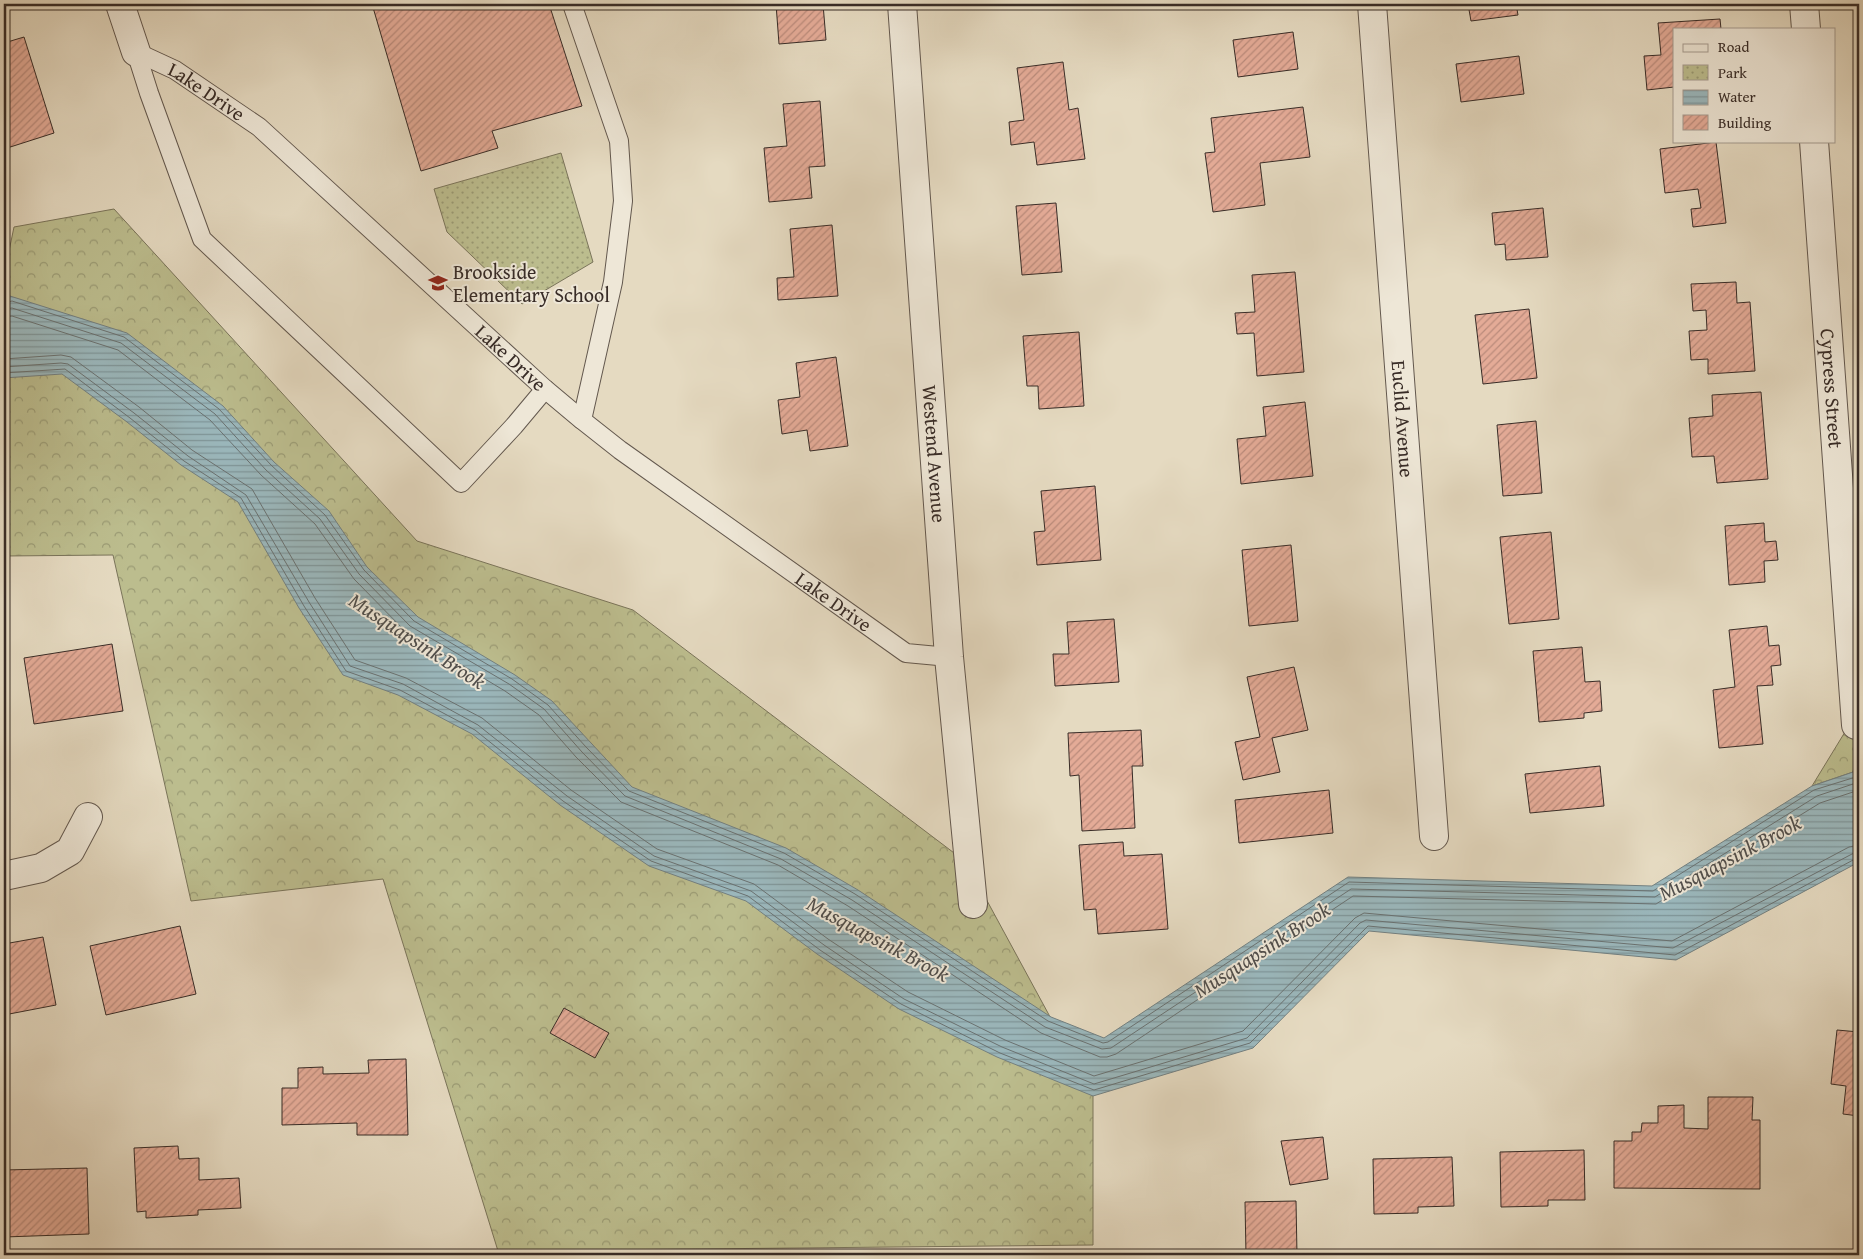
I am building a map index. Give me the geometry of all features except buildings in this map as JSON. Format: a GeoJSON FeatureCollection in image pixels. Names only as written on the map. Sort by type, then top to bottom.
{"type":"FeatureCollection","features":[{"type":"Feature","properties":{"kind":"street"},"geometry":{"type":"LineString","coordinates":[[120,4],[136,52]]}},
{"type":"Feature","properties":{"kind":"street","name":"Westend Avenue"},"geometry":{"type":"LineString","coordinates":[[902,4],[949,657],[973,904]]}},
{"type":"Feature","properties":{"kind":"street","name":"Euclid Avenue"},"geometry":{"type":"LineString","coordinates":[[1372,4],[1434,836]]}},
{"type":"Feature","properties":{"kind":"street"},"geometry":{"type":"LineString","coordinates":[[1804,4],[1806,28]]}},
{"type":"Feature","properties":{"kind":"street","name":"Cypress Street"},"geometry":{"type":"LineString","coordinates":[[1814,142],[1856,725]]}},
{"type":"Feature","properties":{"kind":"street"},"geometry":{"type":"LineString","coordinates":[[4,876],[41,868],[70,851],[88,818]]}},
{"type":"Feature","properties":{"kind":"lane"},"geometry":{"type":"LineString","coordinates":[[572,4],[619,141],[623,201],[613,282],[582,420]]}},
{"type":"Feature","properties":{"kind":"lane","name":"Lake Drive"},"geometry":{"type":"LineString","coordinates":[[136,52],[175,70],[259,127],[545,389],[620,450],[906,653],[949,657]]}},
{"type":"Feature","properties":{"kind":"lane"},"geometry":{"type":"LineString","coordinates":[[136,52],[149,94],[202,239],[461,483],[514,426],[545,389]]}},
{"type":"Feature","properties":{"kind":"green space"},"geometry":{"type":"Polygon","coordinates":[[[561,153],[593,262],[522,304],[447,232],[434,189],[561,153]]]}},
{"type":"Feature","properties":{"kind":"green space"},"geometry":{"type":"Polygon","coordinates":[[[114,209],[417,541],[633,610],[966,862],[1093,1096],[1093,1245],[498,1251],[383,879],[191,901],[113,555],[4,556],[4,275],[14,227],[114,209]]]}},
{"type":"Feature","properties":{"kind":"green space"},"geometry":{"type":"Polygon","coordinates":[[[1859,709],[1859,770],[1812,786],[1859,709]]]}},
{"type":"Feature","properties":{"kind":"water","name":"Musquapsink Brook"},"geometry":{"type":"Polygon","coordinates":[[[10,296],[127,333],[223,406],[274,462],[329,511],[367,567],[418,617],[515,675],[552,701],[632,787],[786,848],[858,890],[1051,1017],[1104,1038],[1348,877],[1652,886],[1812,786],[1859,770],[1859,862],[1676,960],[1369,931],[1253,1048],[1093,1096],[997,1057],[899,1009],[817,954],[746,901],[649,866],[560,805],[472,734],[398,695],[343,675],[299,608],[238,502],[181,465],[62,374],[4,378],[4,299],[10,296]]]}},
{"type":"Feature","properties":{"kind":"place","name":"Brookside Elementary School"},"geometry":{"type":"Point","coordinates":[438,283]}}]}
